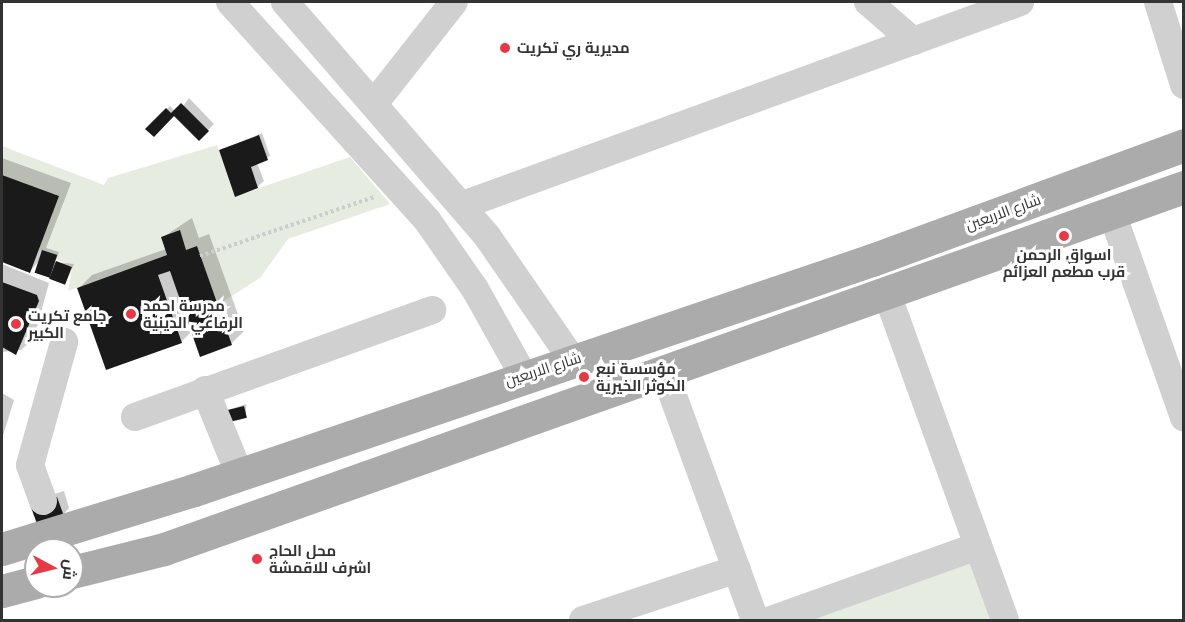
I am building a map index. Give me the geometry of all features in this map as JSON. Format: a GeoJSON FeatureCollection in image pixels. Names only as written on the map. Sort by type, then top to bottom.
{"type":"FeatureCollection","features":[{"type":"Feature","properties":{"kind":"main road","name":"شارع الاربعين"},"geometry":{"type":"LineString","coordinates":[[2,549],[49,518],[194,490],[523,375],[872,260],[1184,145]]}},
{"type":"Feature","properties":{"kind":"main road"},"geometry":{"type":"LineString","coordinates":[[84,569],[211,532],[269,512],[1184,188]]}},
{"type":"Feature","properties":{"kind":"main road"},"geometry":{"type":"LineString","coordinates":[[248,471],[249,489],[256,504],[269,512]]}},
{"type":"Feature","properties":{"kind":"main road"},"geometry":{"type":"LineString","coordinates":[[194,490],[218,505],[211,532]]}},
{"type":"Feature","properties":{"kind":"main road"},"geometry":{"type":"LineString","coordinates":[[2,591],[24,585]]}},
{"type":"Feature","properties":{"kind":"street"},"geometry":{"type":"LineString","coordinates":[[285,2],[376,101],[463,205],[572,359]]}},
{"type":"Feature","properties":{"kind":"street"},"geometry":{"type":"LineString","coordinates":[[376,101],[454,2]]}},
{"type":"Feature","properties":{"kind":"street"},"geometry":{"type":"LineString","coordinates":[[868,2],[913,40]]}},
{"type":"Feature","properties":{"kind":"street"},"geometry":{"type":"LineString","coordinates":[[463,205],[1020,2]]}},
{"type":"Feature","properties":{"kind":"street"},"geometry":{"type":"LineString","coordinates":[[1158,2],[1184,85]]}},
{"type":"Feature","properties":{"kind":"street"},"geometry":{"type":"LineString","coordinates":[[241,5],[400,188],[475,289],[523,375]]}},
{"type":"Feature","properties":{"kind":"street"},"geometry":{"type":"LineString","coordinates":[[1112,213],[1184,418]]}},
{"type":"Feature","properties":{"kind":"street"},"geometry":{"type":"LineString","coordinates":[[887,294],[1005,621]]}},
{"type":"Feature","properties":{"kind":"street"},"geometry":{"type":"LineString","coordinates":[[135,417],[432,310]]}},
{"type":"Feature","properties":{"kind":"street"},"geometry":{"type":"LineString","coordinates":[[49,518],[30,465],[64,342]]}},
{"type":"Feature","properties":{"kind":"street"},"geometry":{"type":"LineString","coordinates":[[664,374],[755,621]]}},
{"type":"Feature","properties":{"kind":"street"},"geometry":{"type":"LineString","coordinates":[[205,390],[248,471]]}},
{"type":"Feature","properties":{"kind":"street"},"geometry":{"type":"LineString","coordinates":[[771,621],[978,546]]}},
{"type":"Feature","properties":{"kind":"street"},"geometry":{"type":"LineString","coordinates":[[583,621],[737,569]]}},
{"type":"Feature","properties":{"kind":"path"},"geometry":{"type":"LineString","coordinates":[[200,256],[400,188]]}},
{"type":"Feature","properties":{"kind":"shaded area"},"geometry":{"type":"Polygon","coordinates":[[[217,145],[236,196],[350,157],[390,204],[288,239],[260,278],[218,305],[197,246],[186,250],[179,230],[161,237],[167,255],[68,291],[72,267],[39,250],[59,196],[2,175],[2,146],[104,185],[108,178],[217,145]]]}},
{"type":"Feature","properties":{"kind":"shaded area"},"geometry":{"type":"Polygon","coordinates":[[[969,555],[991,620],[788,620],[969,555]]]}},
{"type":"Feature","properties":{"kind":"building"},"geometry":{"type":"Polygon","coordinates":[[[181,103],[209,131],[199,141],[174,116],[154,137],[145,129],[166,108],[171,113],[181,103]]]}},
{"type":"Feature","properties":{"kind":"building"},"geometry":{"type":"Polygon","coordinates":[[[259,135],[268,160],[251,167],[258,188],[235,197],[219,150],[259,135]]]}},
{"type":"Feature","properties":{"kind":"building"},"geometry":{"type":"Polygon","coordinates":[[[2,175],[59,196],[30,273],[2,262],[2,175]]]}},
{"type":"Feature","properties":{"kind":"building"},"geometry":{"type":"Polygon","coordinates":[[[180,230],[186,250],[197,246],[232,345],[200,357],[170,271],[158,275],[182,343],[106,370],[77,288],[167,255],[161,237],[180,230]]]}},
{"type":"Feature","properties":{"kind":"building"},"geometry":{"type":"Polygon","coordinates":[[[42,250],[57,255],[50,278],[35,273],[42,250]]]}},
{"type":"Feature","properties":{"kind":"building"},"geometry":{"type":"Polygon","coordinates":[[[56,261],[72,267],[65,285],[49,279],[56,261]]]}},
{"type":"Feature","properties":{"kind":"building","name":"جامع تكريت الكبير"},"geometry":{"type":"Polygon","coordinates":[[[2,282],[37,295],[39,301],[16,355],[2,347],[2,282]]]}},
{"type":"Feature","properties":{"kind":"building"},"geometry":{"type":"Polygon","coordinates":[[[244,406],[247,418],[227,423],[224,411],[244,406]]]}},
{"type":"Feature","properties":{"kind":"building"},"geometry":{"type":"Polygon","coordinates":[[[57,497],[64,516],[38,525],[31,507],[57,497]]]}},
{"type":"Feature","properties":{"kind":"place","name":"مديرية ري تكريت"},"geometry":{"type":"Point","coordinates":[505,48]}},
{"type":"Feature","properties":{"kind":"place","name":"اسواق الرحمن قرب مطعم العزائم"},"geometry":{"type":"Point","coordinates":[1064,236]}},
{"type":"Feature","properties":{"kind":"place","name":"مدرسة احمد الرفاعي الدينية"},"geometry":{"type":"Point","coordinates":[131,314]}},
{"type":"Feature","properties":{"kind":"place","name":"جامع تكريت الكبير"},"geometry":{"type":"Point","coordinates":[16,324]}},
{"type":"Feature","properties":{"kind":"place","name":"مؤسسة نبع الكوثر الخيرية"},"geometry":{"type":"Point","coordinates":[584,377]}},
{"type":"Feature","properties":{"kind":"place","name":"محل الحاج اشرف للاقمشة"},"geometry":{"type":"Point","coordinates":[257,559]}}]}
